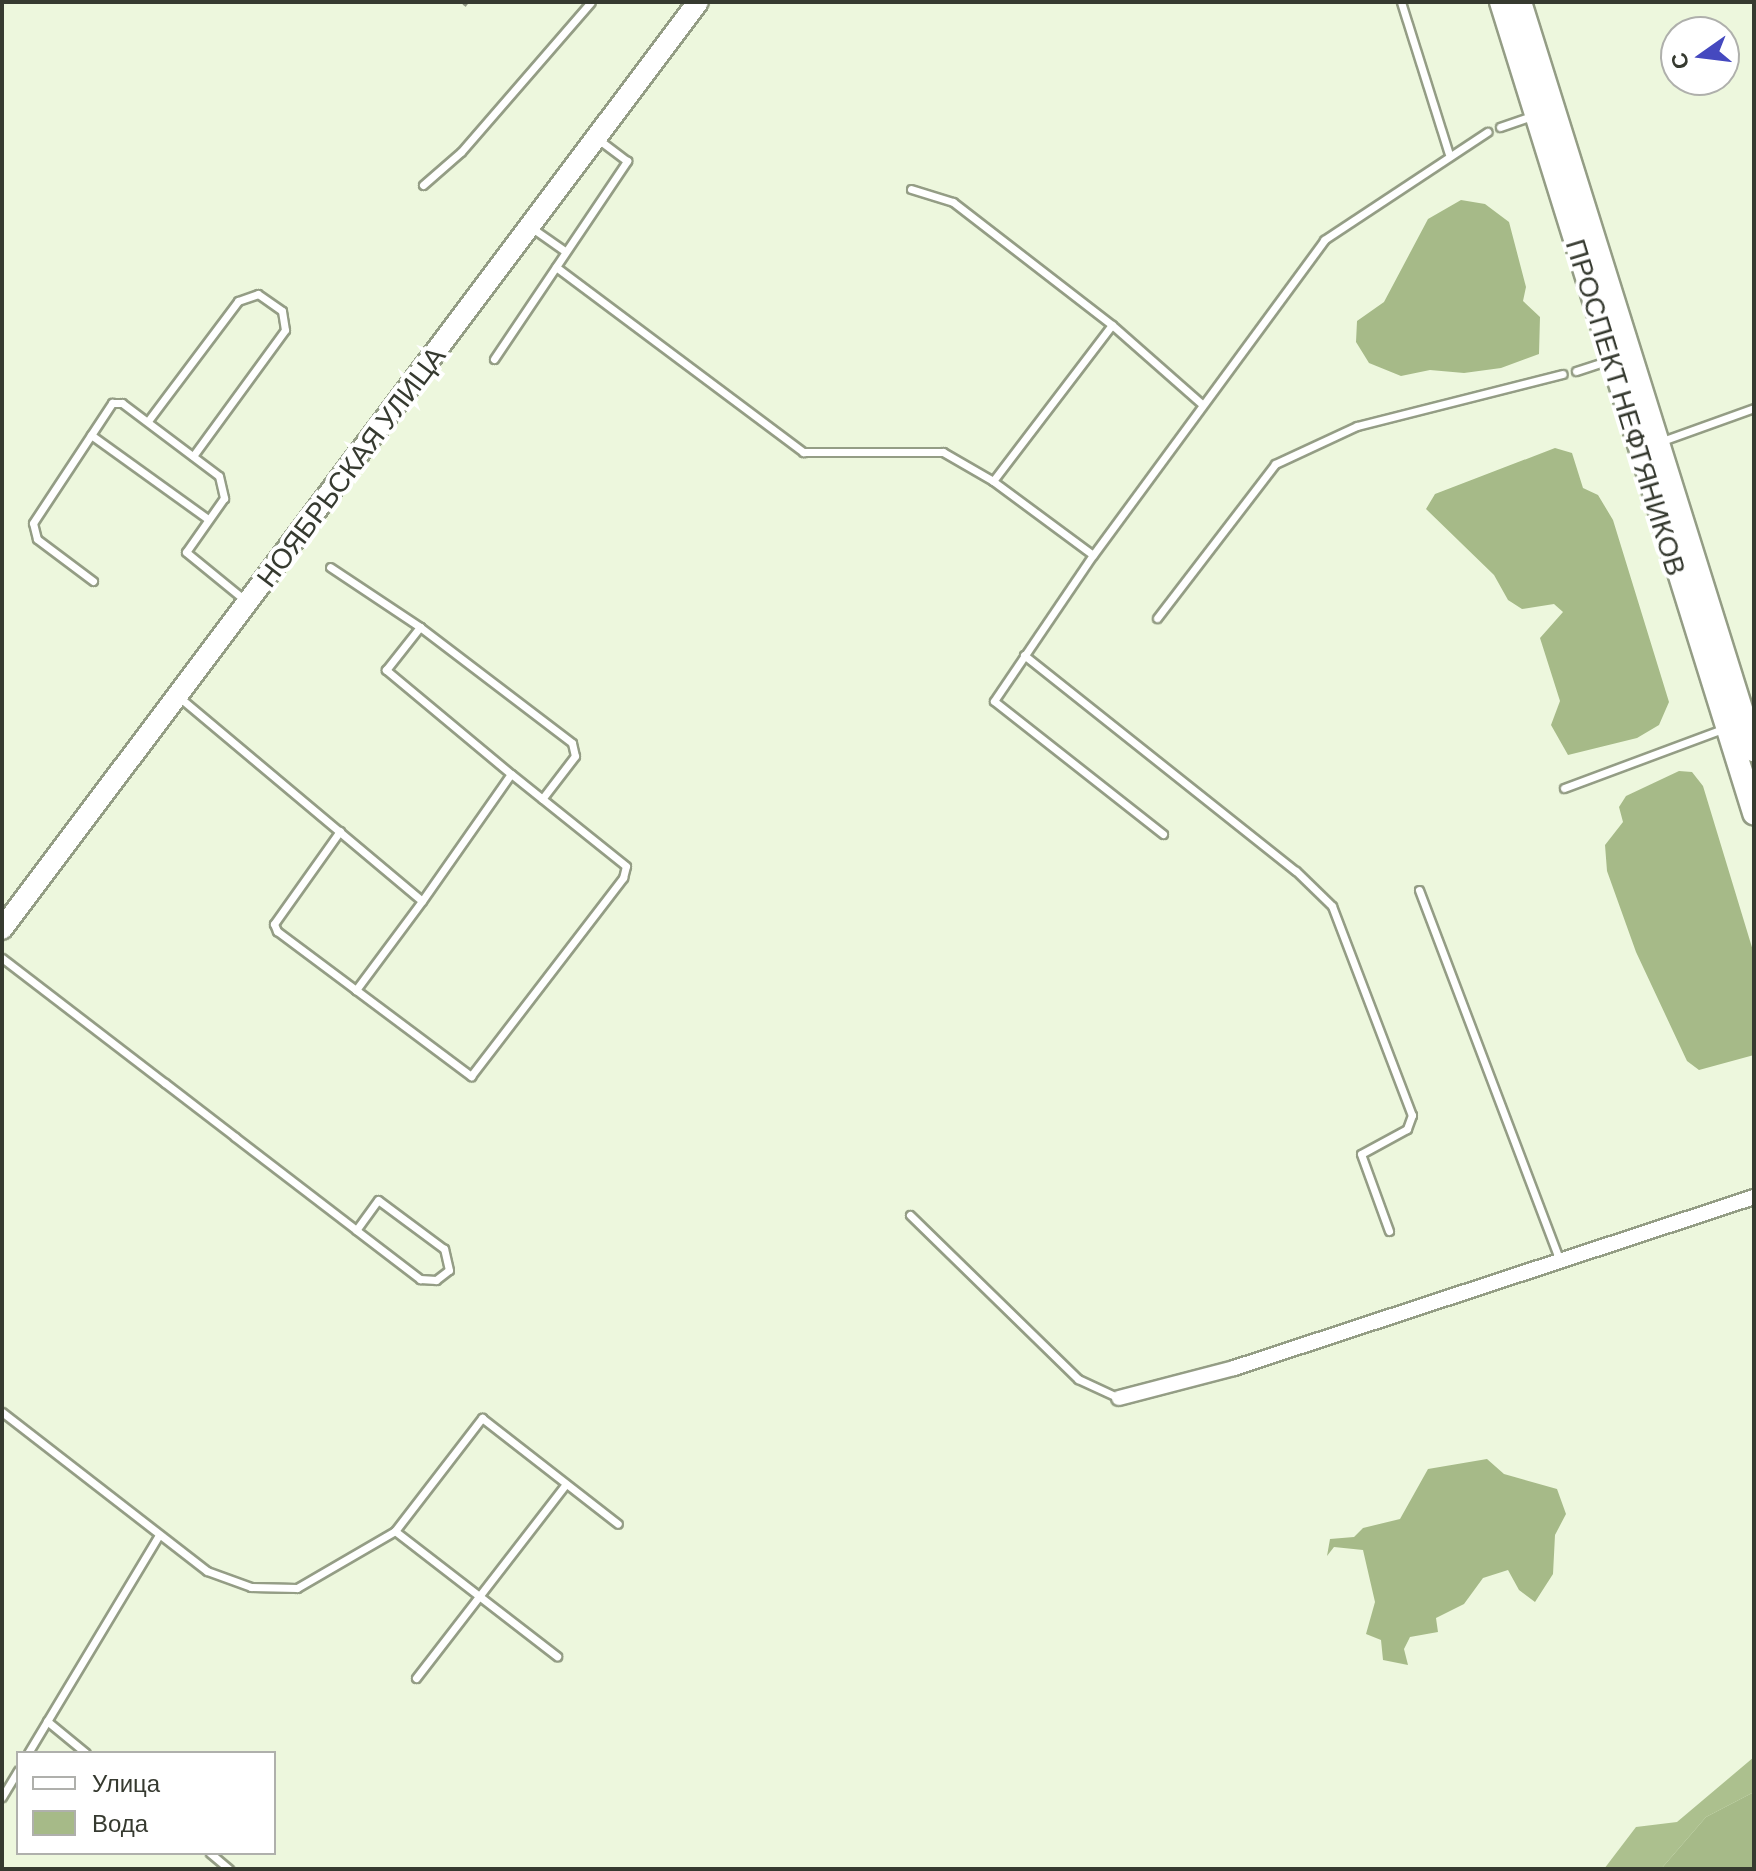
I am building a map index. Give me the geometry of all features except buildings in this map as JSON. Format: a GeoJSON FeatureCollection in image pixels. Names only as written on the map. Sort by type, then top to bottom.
{"type":"FeatureCollection","features":[{"type":"Feature","properties":{"kind":"main road","name":"НОЯБРЬСКАЯ УЛИЦА"},"geometry":{"type":"LineString","coordinates":[[2,929],[698,2]]}},
{"type":"Feature","properties":{"kind":"main road","name":"ПРОСПЕКТ НЕФТЯНИКОВ"},"geometry":{"type":"LineString","coordinates":[[1501,2],[1612,360],[1754,750]]}},
{"type":"Feature","properties":{"kind":"main road","name":"ПРОСПЕКТ НЕФТЯНИКОВ"},"geometry":{"type":"LineString","coordinates":[[1520,2],[1742,722],[1754,813]]}},
{"type":"Feature","properties":{"kind":"street"},"geometry":{"type":"LineString","coordinates":[[1119,1398],[1234,1368],[1754,1197]]}},
{"type":"Feature","properties":{"kind":"lane"},"geometry":{"type":"LineString","coordinates":[[423,185],[461,152],[591,2]]}},
{"type":"Feature","properties":{"kind":"lane"},"geometry":{"type":"LineString","coordinates":[[1401,2],[1449,154]]}},
{"type":"Feature","properties":{"kind":"lane"},"geometry":{"type":"LineString","coordinates":[[1500,127],[1536,115]]}},
{"type":"Feature","properties":{"kind":"lane"},"geometry":{"type":"LineString","coordinates":[[1163,834],[994,701],[1093,555],[1324,240],[1449,154],[1487,132]]}},
{"type":"Feature","properties":{"kind":"lane"},"geometry":{"type":"LineString","coordinates":[[494,359],[556,267],[563,250],[627,161],[595,137]]}},
{"type":"Feature","properties":{"kind":"lane"},"geometry":{"type":"LineString","coordinates":[[911,189],[953,202],[1112,325],[1202,404]]}},
{"type":"Feature","properties":{"kind":"lane"},"geometry":{"type":"LineString","coordinates":[[530,226],[563,250]]}},
{"type":"Feature","properties":{"kind":"lane"},"geometry":{"type":"LineString","coordinates":[[556,267],[803,452],[943,452],[993,481],[1093,555]]}},
{"type":"Feature","properties":{"kind":"lane"},"geometry":{"type":"LineString","coordinates":[[148,421],[238,301],[258,294],[282,311],[285,330],[193,456]]}},
{"type":"Feature","properties":{"kind":"lane"},"geometry":{"type":"LineString","coordinates":[[993,481],[1112,325]]}},
{"type":"Feature","properties":{"kind":"lane"},"geometry":{"type":"LineString","coordinates":[[1576,371],[1612,360]]}},
{"type":"Feature","properties":{"kind":"lane"},"geometry":{"type":"LineString","coordinates":[[1157,618],[1275,464],[1357,426],[1563,374]]}},
{"type":"Feature","properties":{"kind":"lane"},"geometry":{"type":"LineString","coordinates":[[93,581],[32,531],[112,403],[129,406],[219,476],[225,487],[224,498],[186,552],[247,602]]}},
{"type":"Feature","properties":{"kind":"lane"},"geometry":{"type":"LineString","coordinates":[[1658,442],[1754,408]]}},
{"type":"Feature","properties":{"kind":"lane"},"geometry":{"type":"LineString","coordinates":[[91,435],[208,519]]}},
{"type":"Feature","properties":{"kind":"lane"},"geometry":{"type":"LineString","coordinates":[[330,567],[420,627],[567,735],[575,756],[542,799]]}},
{"type":"Feature","properties":{"kind":"lane"},"geometry":{"type":"LineString","coordinates":[[340,831],[274,924],[277,931],[462,1073],[471,1076],[479,1070],[623,878],[626,866],[386,670],[420,627]]}},
{"type":"Feature","properties":{"kind":"lane"},"geometry":{"type":"LineString","coordinates":[[1024,655],[1296,871],[1332,906],[1412,1115],[1407,1129],[1361,1154],[1389,1231]]}},
{"type":"Feature","properties":{"kind":"lane"},"geometry":{"type":"LineString","coordinates":[[177,696],[422,901]]}},
{"type":"Feature","properties":{"kind":"lane"},"geometry":{"type":"LineString","coordinates":[[1564,788],[1742,722]]}},
{"type":"Feature","properties":{"kind":"lane"},"geometry":{"type":"LineString","coordinates":[[356,990],[511,774]]}},
{"type":"Feature","properties":{"kind":"lane"},"geometry":{"type":"LineString","coordinates":[[1419,890],[1560,1261]]}},
{"type":"Feature","properties":{"kind":"lane"},"geometry":{"type":"LineString","coordinates":[[2,958],[356,1230],[420,1279],[436,1280],[449,1270],[444,1249],[378,1200],[356,1230]]}},
{"type":"Feature","properties":{"kind":"lane"},"geometry":{"type":"LineString","coordinates":[[910,1215],[1078,1379],[1119,1398]]}},
{"type":"Feature","properties":{"kind":"lane"},"geometry":{"type":"LineString","coordinates":[[2,1412],[159,1535],[217,1576],[276,1590],[313,1581],[395,1531],[482,1418],[618,1524]]}},
{"type":"Feature","properties":{"kind":"lane"},"geometry":{"type":"LineString","coordinates":[[416,1678],[566,1484]]}},
{"type":"Feature","properties":{"kind":"lane"},"geometry":{"type":"LineString","coordinates":[[395,1531],[557,1656]]}},
{"type":"Feature","properties":{"kind":"lane"},"geometry":{"type":"LineString","coordinates":[[29,1751],[159,1535]]}},
{"type":"Feature","properties":{"kind":"lane"},"geometry":{"type":"LineString","coordinates":[[47,1721],[84,1751]]}},
{"type":"Feature","properties":{"kind":"lane"},"geometry":{"type":"LineString","coordinates":[[2,1797],[16,1773]]}},
{"type":"Feature","properties":{"kind":"lane"},"geometry":{"type":"LineString","coordinates":[[212,1855],[229,1869]]}},
{"type":"Feature","properties":{"kind":"shaded area"},"geometry":{"type":"Polygon","coordinates":[[[1754,1757],[1754,1792],[1706,1817],[1661,1869],[1604,1869],[1636,1827],[1677,1822],[1754,1757]]]}},
{"type":"Feature","properties":{"kind":"water"},"geometry":{"type":"Polygon","coordinates":[[[1461,200],[1485,204],[1509,222],[1526,287],[1523,301],[1540,317],[1539,354],[1501,368],[1464,373],[1430,370],[1401,376],[1369,363],[1356,342],[1357,321],[1384,302],[1428,219],[1461,200]]]}},
{"type":"Feature","properties":{"kind":"water"},"geometry":{"type":"Polygon","coordinates":[[[1555,448],[1572,453],[1583,488],[1598,495],[1613,520],[1669,702],[1659,725],[1637,738],[1568,755],[1551,725],[1560,701],[1540,638],[1563,612],[1554,604],[1522,609],[1508,600],[1494,575],[1426,509],[1435,494],[1555,448]]]}},
{"type":"Feature","properties":{"kind":"water"},"geometry":{"type":"Polygon","coordinates":[[[1679,771],[1692,772],[1703,786],[1754,954],[1754,1055],[1699,1070],[1687,1061],[1636,952],[1607,871],[1605,845],[1623,822],[1619,807],[1626,796],[1679,771]]]}},
{"type":"Feature","properties":{"kind":"water"},"geometry":{"type":"Polygon","coordinates":[[[1487,1459],[1504,1474],[1557,1489],[1566,1514],[1555,1535],[1553,1574],[1535,1602],[1519,1590],[1508,1570],[1483,1578],[1464,1604],[1436,1618],[1438,1632],[1410,1637],[1404,1649],[1408,1665],[1383,1660],[1381,1640],[1366,1634],[1375,1602],[1363,1550],[1334,1547],[1327,1556],[1330,1539],[1354,1537],[1363,1528],[1400,1519],[1428,1469],[1487,1459]]]}},
{"type":"Feature","properties":{"kind":"water"},"geometry":{"type":"Polygon","coordinates":[[[1754,1792],[1754,1869],[1661,1869],[1706,1817],[1754,1792]]]}},
{"type":"Feature","properties":{"kind":"railway"},"geometry":{"type":"LineString","coordinates":[[464,2],[468,5]]}}]}
